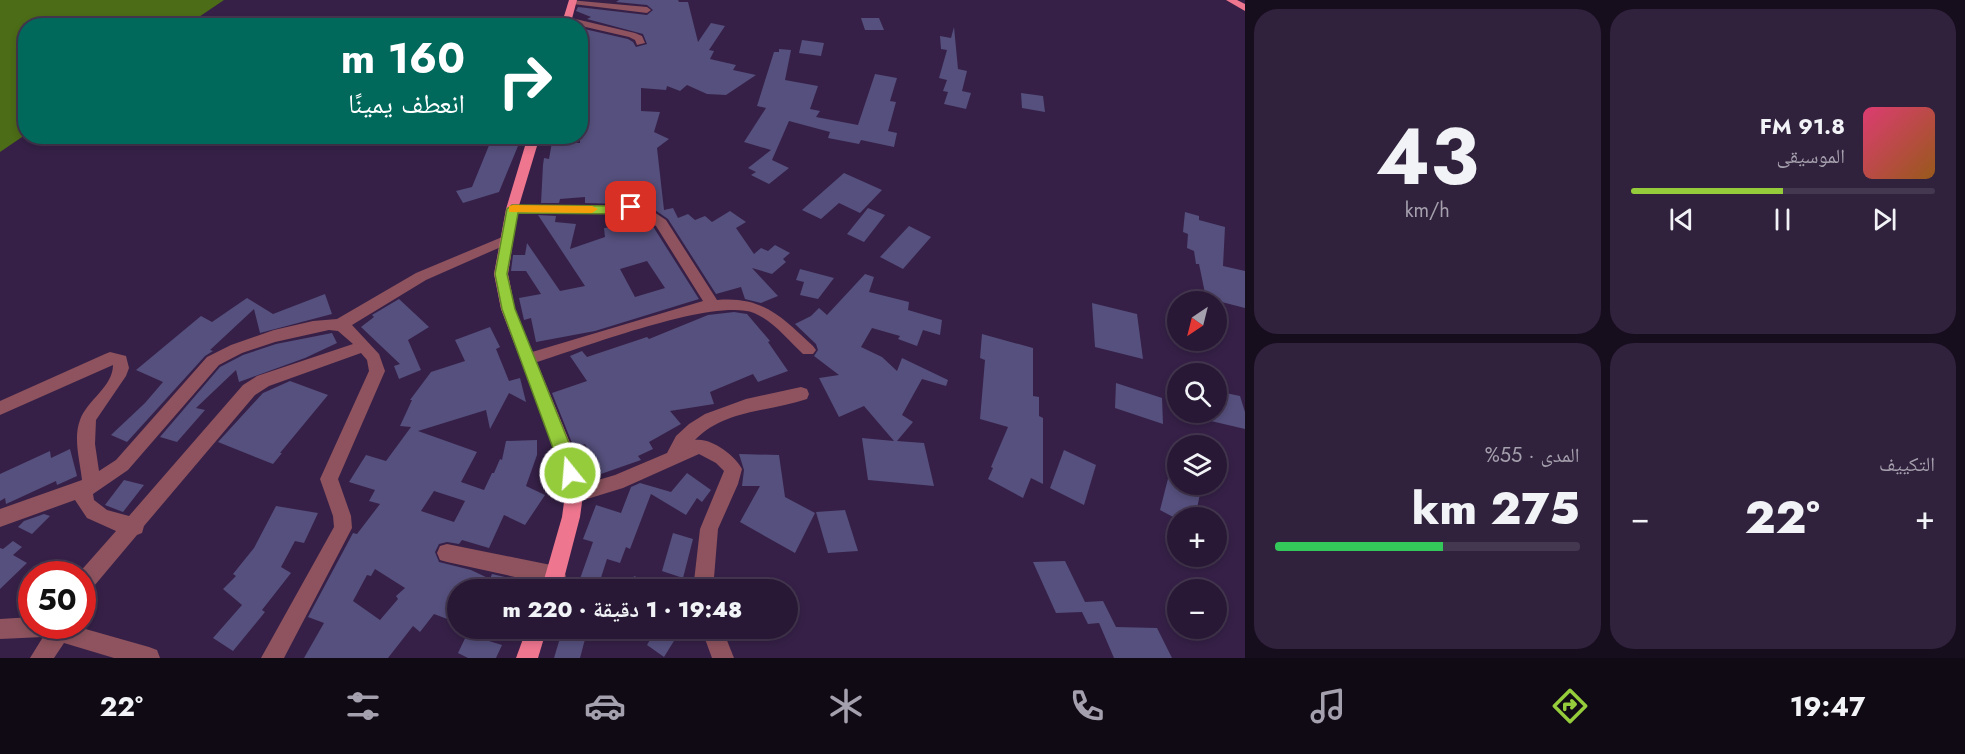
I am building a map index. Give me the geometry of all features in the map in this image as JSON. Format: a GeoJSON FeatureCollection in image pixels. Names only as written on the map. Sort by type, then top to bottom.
{"type":"FeatureCollection","features":[{"type":"Feature","properties":{"kind":"main road"},"geometry":{"type":"LineString","coordinates":[[1230,0],[1245,8]]}},
{"type":"Feature","properties":{"kind":"main road"},"geometry":{"type":"LineString","coordinates":[[568,18],[573,1]]}},
{"type":"Feature","properties":{"kind":"main road"},"geometry":{"type":"LineString","coordinates":[[532,144],[512,209],[501,274],[508,309],[563,448],[574,495],[571,517],[555,579]]}},
{"type":"Feature","properties":{"kind":"main road"},"geometry":{"type":"LineString","coordinates":[[527,658],[533,639]]}},
{"type":"Feature","properties":{"kind":"street"},"geometry":{"type":"LineString","coordinates":[[573,1],[646,10]]}},
{"type":"Feature","properties":{"kind":"street"},"geometry":{"type":"LineString","coordinates":[[588,27],[632,35],[638,37],[640,43]]}},
{"type":"Feature","properties":{"kind":"street"},"geometry":{"type":"LineString","coordinates":[[630,210],[632,190]]}},
{"type":"Feature","properties":{"kind":"street"},"geometry":{"type":"LineString","coordinates":[[512,209],[630,210],[649,215],[661,223],[713,305]]}},
{"type":"Feature","properties":{"kind":"street"},"geometry":{"type":"LineString","coordinates":[[340,325],[397,287],[437,267],[507,238]]}},
{"type":"Feature","properties":{"kind":"street"},"geometry":{"type":"LineString","coordinates":[[528,359],[691,309],[713,305],[738,305],[766,312],[808,350]]}},
{"type":"Feature","properties":{"kind":"street"},"geometry":{"type":"LineString","coordinates":[[0,518],[32,505],[88,488],[122,465],[218,357],[298,331],[329,324],[340,325],[374,358],[377,370],[329,479],[333,496],[344,520],[343,528],[272,658]]}},
{"type":"Feature","properties":{"kind":"street"},"geometry":{"type":"LineString","coordinates":[[96,570],[135,527],[239,400],[256,384],[364,346]]}},
{"type":"Feature","properties":{"kind":"street"},"geometry":{"type":"LineString","coordinates":[[0,408],[110,358],[120,360],[121,368],[116,380],[88,422],[88,488],[84,502],[88,509],[135,527]]}},
{"type":"Feature","properties":{"kind":"street"},"geometry":{"type":"LineString","coordinates":[[674,458],[681,442],[702,422],[738,409],[801,394]]}},
{"type":"Feature","properties":{"kind":"street"},"geometry":{"type":"LineString","coordinates":[[574,495],[617,482],[699,446],[722,458],[732,469],[729,484],[709,529],[704,579]]}},
{"type":"Feature","properties":{"kind":"street"},"geometry":{"type":"LineString","coordinates":[[447,553],[540,579]]}},
{"type":"Feature","properties":{"kind":"street"},"geometry":{"type":"LineString","coordinates":[[0,629],[18,629]]}},
{"type":"Feature","properties":{"kind":"street"},"geometry":{"type":"LineString","coordinates":[[41,658],[47,639]]}},
{"type":"Feature","properties":{"kind":"street"},"geometry":{"type":"LineString","coordinates":[[87,639],[149,658]]}},
{"type":"Feature","properties":{"kind":"street"},"geometry":{"type":"LineString","coordinates":[[715,639],[723,658]]}},
{"type":"Feature","properties":{"kind":"green space"},"geometry":{"type":"Polygon","coordinates":[[[0,0],[224,0],[197,18],[18,18],[18,140],[0,152],[0,0]]]}},
{"type":"Feature","properties":{"kind":"building"},"geometry":{"type":"Polygon","coordinates":[[[619,0],[678,0],[688,2],[698,42],[711,23],[725,26],[709,50],[714,51],[710,59],[736,65],[733,70],[756,75],[726,95],[707,94],[687,85],[680,91],[667,86],[666,90],[641,88],[641,111],[660,112],[654,132],[669,139],[657,148],[664,210],[673,208],[678,218],[688,214],[695,220],[705,216],[712,222],[730,211],[746,222],[736,228],[754,254],[761,248],[768,251],[775,245],[790,253],[783,259],[786,262],[772,274],[752,268],[778,296],[761,303],[745,299],[741,287],[716,294],[668,219],[655,210],[639,206],[640,190],[633,184],[624,190],[622,204],[585,203],[585,197],[560,199],[559,203],[541,203],[544,158],[549,159],[552,144],[588,144],[588,30],[628,39],[636,47],[647,44],[643,34],[588,19],[591,17],[576,11],[578,7],[647,15],[653,10],[647,5],[616,2],[619,0]]]}},
{"type":"Feature","properties":{"kind":"building"},"geometry":{"type":"Polygon","coordinates":[[[861,18],[879,18],[884,30],[865,30],[861,18]]]}},
{"type":"Feature","properties":{"kind":"building"},"geometry":{"type":"Polygon","coordinates":[[[954,27],[958,69],[967,71],[962,91],[971,93],[966,109],[944,104],[948,92],[943,91],[947,80],[939,78],[947,50],[941,49],[940,36],[951,38],[954,27]]]}},
{"type":"Feature","properties":{"kind":"building"},"geometry":{"type":"Polygon","coordinates":[[[802,40],[824,43],[821,56],[799,53],[802,40]]]}},
{"type":"Feature","properties":{"kind":"building"},"geometry":{"type":"Polygon","coordinates":[[[779,49],[791,50],[785,80],[818,86],[810,109],[820,111],[816,117],[858,125],[875,74],[897,78],[890,101],[896,102],[888,131],[897,133],[894,147],[861,140],[859,144],[828,138],[830,132],[789,121],[772,160],[789,168],[769,184],[751,175],[756,172],[748,168],[771,150],[744,142],[766,108],[757,106],[774,52],[779,52],[779,49]]]}},
{"type":"Feature","properties":{"kind":"building"},"geometry":{"type":"Polygon","coordinates":[[[1021,93],[1043,96],[1045,112],[1022,108],[1021,93]]]}},
{"type":"Feature","properties":{"kind":"building"},"geometry":{"type":"Polygon","coordinates":[[[490,144],[516,144],[518,146],[499,192],[463,203],[456,191],[472,187],[490,144]]]}},
{"type":"Feature","properties":{"kind":"building"},"geometry":{"type":"Polygon","coordinates":[[[844,173],[882,190],[860,213],[839,203],[821,219],[802,210],[844,173]]]}},
{"type":"Feature","properties":{"kind":"building"},"geometry":{"type":"Polygon","coordinates":[[[868,208],[885,215],[864,242],[847,234],[868,208]]]}},
{"type":"Feature","properties":{"kind":"building"},"geometry":{"type":"Polygon","coordinates":[[[1185,212],[1199,216],[1199,220],[1225,227],[1223,266],[1245,271],[1245,308],[1227,303],[1227,291],[1205,291],[1199,264],[1196,264],[1194,251],[1187,248],[1188,234],[1183,232],[1185,212]]]}},
{"type":"Feature","properties":{"kind":"building"},"geometry":{"type":"Polygon","coordinates":[[[538,215],[556,216],[555,222],[576,224],[570,249],[605,237],[604,228],[626,226],[620,216],[643,220],[654,228],[699,299],[595,331],[536,342],[531,318],[524,320],[519,298],[541,294],[526,271],[511,271],[513,255],[525,255],[527,243],[560,291],[585,286],[538,215]],[[647,261],[620,269],[635,297],[665,288],[647,261]]]}},
{"type":"Feature","properties":{"kind":"building"},"geometry":{"type":"Polygon","coordinates":[[[909,226],[931,237],[903,269],[880,257],[909,226]]]}},
{"type":"Feature","properties":{"kind":"building"},"geometry":{"type":"Polygon","coordinates":[[[800,269],[834,278],[818,299],[800,295],[804,282],[796,280],[800,269]]]}},
{"type":"Feature","properties":{"kind":"building"},"geometry":{"type":"Polygon","coordinates":[[[865,274],[874,277],[869,292],[909,302],[908,310],[942,320],[940,335],[923,330],[917,346],[898,339],[900,336],[872,328],[861,347],[882,357],[897,371],[902,358],[948,380],[946,386],[922,379],[902,415],[913,422],[897,441],[924,443],[934,486],[868,480],[862,438],[894,441],[864,406],[839,417],[819,378],[839,375],[814,356],[818,350],[816,344],[795,324],[811,316],[819,308],[827,315],[865,274]]]}},
{"type":"Feature","properties":{"kind":"building"},"geometry":{"type":"Polygon","coordinates":[[[325,294],[332,314],[260,333],[254,309],[210,350],[213,351],[205,356],[127,442],[111,435],[145,403],[163,382],[136,370],[201,316],[212,322],[247,298],[273,314],[325,294]]]}},
{"type":"Feature","properties":{"kind":"building"},"geometry":{"type":"Polygon","coordinates":[[[399,299],[429,327],[408,340],[421,370],[399,379],[394,366],[400,364],[361,327],[374,317],[372,315],[399,299]]]}},
{"type":"Feature","properties":{"kind":"building"},"geometry":{"type":"Polygon","coordinates":[[[1092,303],[1137,314],[1143,359],[1095,347],[1092,303]]]}},
{"type":"Feature","properties":{"kind":"building"},"geometry":{"type":"Polygon","coordinates":[[[734,312],[747,314],[770,341],[768,342],[788,371],[758,382],[753,374],[710,392],[714,404],[670,411],[681,424],[649,442],[653,449],[638,456],[641,460],[598,475],[585,444],[574,448],[552,393],[587,381],[570,356],[582,351],[587,357],[647,337],[649,339],[708,315],[734,312]]]}},
{"type":"Feature","properties":{"kind":"building"},"geometry":{"type":"Polygon","coordinates":[[[490,327],[500,347],[496,349],[509,381],[520,378],[526,402],[509,393],[490,429],[486,410],[418,431],[477,452],[461,482],[484,490],[500,459],[502,460],[506,441],[537,440],[537,455],[526,486],[545,495],[525,525],[504,515],[489,548],[462,540],[459,544],[447,542],[439,544],[435,552],[439,562],[471,570],[490,579],[447,579],[447,619],[434,614],[420,632],[413,626],[388,658],[304,658],[324,623],[308,617],[353,533],[357,534],[380,504],[369,501],[375,490],[349,482],[366,455],[386,461],[411,427],[400,426],[412,400],[410,400],[431,372],[465,361],[455,340],[490,327]],[[434,491],[421,511],[454,522],[465,501],[434,491]],[[375,569],[371,576],[367,575],[353,601],[380,620],[398,599],[396,596],[405,588],[375,569]]]}},
{"type":"Feature","properties":{"kind":"building"},"geometry":{"type":"Polygon","coordinates":[[[332,333],[337,343],[305,358],[239,382],[236,370],[196,408],[205,410],[177,442],[160,437],[220,367],[243,355],[276,344],[332,333]]]}},
{"type":"Feature","properties":{"kind":"building"},"geometry":{"type":"Polygon","coordinates":[[[982,334],[1033,348],[1033,396],[1039,397],[1039,416],[1043,418],[1043,484],[1031,478],[1023,498],[988,479],[1008,427],[980,419],[985,360],[980,358],[982,334]]]}},
{"type":"Feature","properties":{"kind":"building"},"geometry":{"type":"Polygon","coordinates":[[[290,381],[328,395],[273,464],[218,442],[263,393],[290,381]]]}},
{"type":"Feature","properties":{"kind":"building"},"geometry":{"type":"Polygon","coordinates":[[[1116,383],[1162,398],[1163,424],[1115,408],[1116,383]]]}},
{"type":"Feature","properties":{"kind":"building"},"geometry":{"type":"Polygon","coordinates":[[[1227,393],[1240,396],[1245,412],[1245,429],[1220,423],[1227,423],[1227,393]]]}},
{"type":"Feature","properties":{"kind":"building"},"geometry":{"type":"Polygon","coordinates":[[[70,449],[77,476],[57,485],[56,481],[6,504],[5,498],[0,501],[0,474],[50,451],[51,458],[70,449]]]}},
{"type":"Feature","properties":{"kind":"building"},"geometry":{"type":"Polygon","coordinates":[[[1064,450],[1096,465],[1084,505],[1050,488],[1064,450]]]}},
{"type":"Feature","properties":{"kind":"building"},"geometry":{"type":"Polygon","coordinates":[[[739,454],[779,455],[785,497],[815,513],[795,553],[740,522],[760,486],[742,486],[744,470],[739,454]]]}},
{"type":"Feature","properties":{"kind":"building"},"geometry":{"type":"Polygon","coordinates":[[[687,473],[711,490],[702,502],[697,498],[686,515],[651,494],[630,549],[626,547],[620,563],[607,559],[601,579],[580,579],[593,542],[583,539],[596,505],[621,513],[631,487],[640,483],[671,492],[687,473]]]}},
{"type":"Feature","properties":{"kind":"building"},"geometry":{"type":"Polygon","coordinates":[[[124,480],[144,485],[123,512],[105,505],[124,480]]]}},
{"type":"Feature","properties":{"kind":"building"},"geometry":{"type":"Polygon","coordinates":[[[1167,483],[1167,495],[1200,495],[1197,507],[1167,507],[1167,514],[1160,510],[1167,483]]]}},
{"type":"Feature","properties":{"kind":"building"},"geometry":{"type":"Polygon","coordinates":[[[276,506],[318,513],[304,543],[295,541],[281,567],[291,573],[262,610],[265,612],[233,651],[213,638],[242,605],[223,589],[236,576],[233,574],[254,548],[276,506]]]}},
{"type":"Feature","properties":{"kind":"building"},"geometry":{"type":"Polygon","coordinates":[[[845,510],[858,551],[828,553],[816,512],[845,510]]]}},
{"type":"Feature","properties":{"kind":"building"},"geometry":{"type":"Polygon","coordinates":[[[44,514],[50,516],[32,534],[18,527],[24,521],[44,514]]]}},
{"type":"Feature","properties":{"kind":"building"},"geometry":{"type":"Polygon","coordinates":[[[673,533],[693,539],[683,578],[662,571],[673,533]]]}},
{"type":"Feature","properties":{"kind":"building"},"geometry":{"type":"Polygon","coordinates":[[[13,541],[22,547],[13,555],[24,561],[18,561],[18,572],[0,589],[0,548],[3,549],[13,541]]]}},
{"type":"Feature","properties":{"kind":"building"},"geometry":{"type":"Polygon","coordinates":[[[1065,561],[1085,602],[1103,601],[1116,627],[1157,628],[1172,658],[1114,658],[1099,623],[1088,624],[1082,612],[1056,613],[1033,562],[1065,561]]]}},
{"type":"Feature","properties":{"kind":"building"},"geometry":{"type":"Polygon","coordinates":[[[492,574],[513,579],[490,579],[492,574]]]}},
{"type":"Feature","properties":{"kind":"building"},"geometry":{"type":"Polygon","coordinates":[[[465,639],[490,639],[489,641],[502,645],[496,658],[468,658],[458,653],[465,639]]]}},
{"type":"Feature","properties":{"kind":"building"},"geometry":{"type":"Polygon","coordinates":[[[560,639],[585,639],[580,658],[554,658],[560,639]]]}},
{"type":"Feature","properties":{"kind":"building"},"geometry":{"type":"Polygon","coordinates":[[[651,639],[675,639],[664,657],[647,645],[651,639]]]}},
{"type":"Feature","properties":{"kind":"slow traffic"},"geometry":{"type":"LineString","coordinates":[[513,209],[592,209]]}},
{"type":"Feature","properties":{"kind":"route"},"geometry":{"type":"LineString","coordinates":[[570,473],[563,448],[508,309],[501,274],[512,209],[630,210],[631,207]]}}]}
